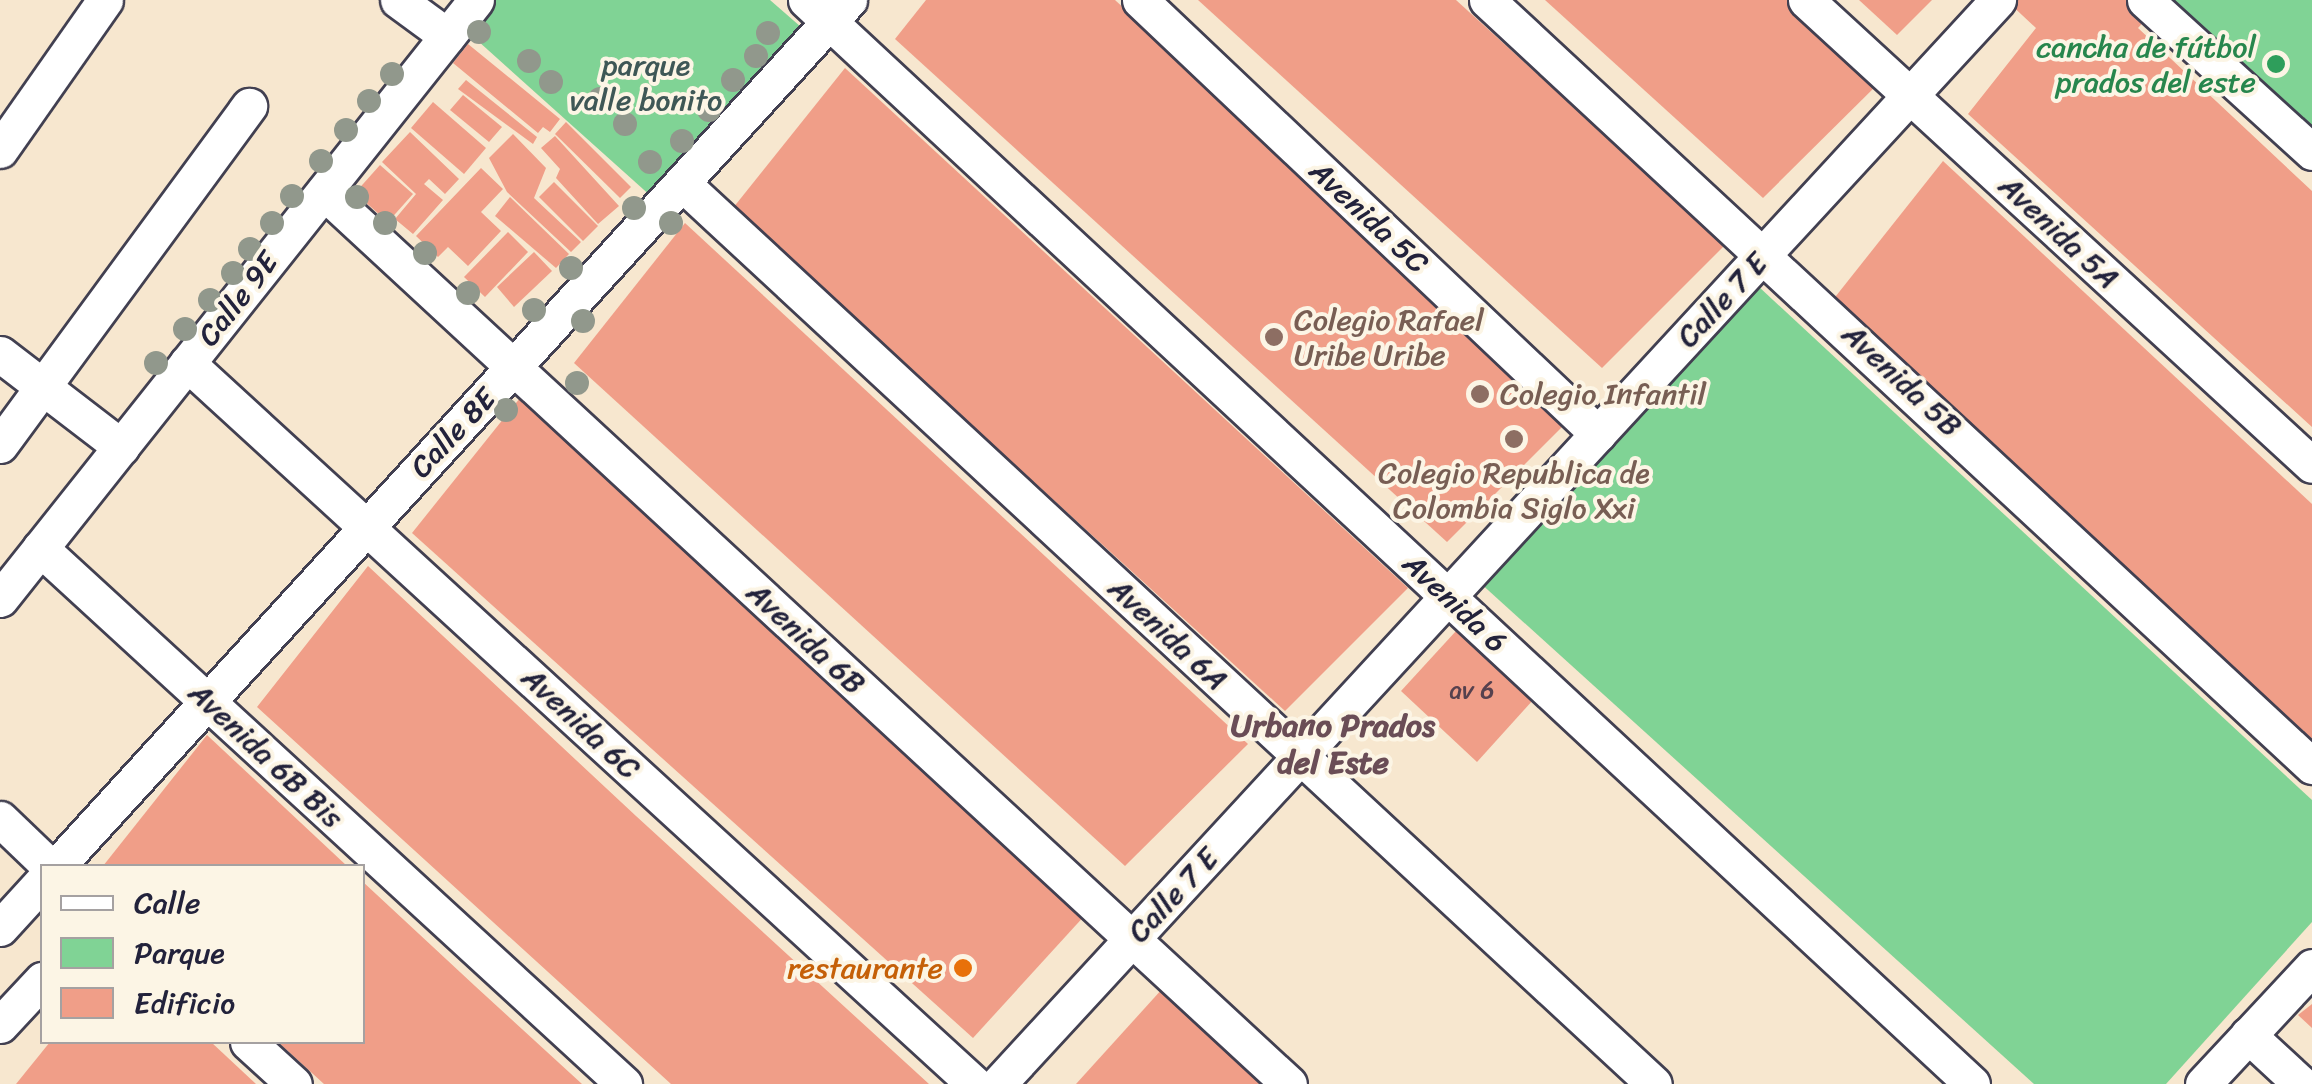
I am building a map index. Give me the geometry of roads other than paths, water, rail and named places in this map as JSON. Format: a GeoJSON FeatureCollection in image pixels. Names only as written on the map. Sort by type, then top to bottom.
{"type":"FeatureCollection","features":[{"type":"Feature","properties":{"kind":"street"},"geometry":{"type":"LineString","coordinates":[[0,150],[105,0]]}},
{"type":"Feature","properties":{"kind":"street"},"geometry":{"type":"LineString","coordinates":[[398,0],[447,36]]}},
{"type":"Feature","properties":{"kind":"street","name":"Calle 9E"},"geometry":{"type":"LineString","coordinates":[[0,599],[476,0]]}},
{"type":"Feature","properties":{"kind":"street","name":"Avenida 5C"},"geometry":{"type":"LineString","coordinates":[[1140,0],[1598,434]]}},
{"type":"Feature","properties":{"kind":"street","name":"Avenida 5B"},"geometry":{"type":"LineString","coordinates":[[1487,0],[1766,253],[2312,766]]}},
{"type":"Feature","properties":{"kind":"street","name":"Avenida 5A"},"geometry":{"type":"LineString","coordinates":[[1806,0],[2312,465]]}},
{"type":"Feature","properties":{"kind":"street","name":"Calle 7 E"},"geometry":{"type":"LineString","coordinates":[[998,1084],[1998,0]]}},
{"type":"Feature","properties":{"kind":"street"},"geometry":{"type":"LineString","coordinates":[[2146,0],[2312,152]]}},
{"type":"Feature","properties":{"kind":"street","name":"Calle 8E"},"geometry":{"type":"LineString","coordinates":[[55,864],[682,183],[828,7]]}},
{"type":"Feature","properties":{"kind":"street","name":"Avenida 6"},"geometry":{"type":"LineString","coordinates":[[828,7],[1448,597],[1972,1084]]}},
{"type":"Feature","properties":{"kind":"street"},"geometry":{"type":"LineString","coordinates":[[0,445],[249,106]]}},
{"type":"Feature","properties":{"kind":"street","name":"Avenida 6A"},"geometry":{"type":"LineString","coordinates":[[682,183],[1654,1084]]}},
{"type":"Feature","properties":{"kind":"street","name":"Avenida 6B"},"geometry":{"type":"LineString","coordinates":[[324,192],[1289,1084]]}},
{"type":"Feature","properties":{"kind":"street"},"geometry":{"type":"LineString","coordinates":[[0,354],[122,446]]}},
{"type":"Feature","properties":{"kind":"street","name":"Avenida 6C"},"geometry":{"type":"LineString","coordinates":[[188,363],[974,1084]]}},
{"type":"Feature","properties":{"kind":"street","name":"Avenida 6B Bis"},"geometry":{"type":"LineString","coordinates":[[40,548],[624,1084]]}},
{"type":"Feature","properties":{"kind":"street"},"geometry":{"type":"LineString","coordinates":[[0,819],[51,864]]}},
{"type":"Feature","properties":{"kind":"street"},"geometry":{"type":"LineString","coordinates":[[0,928],[40,884]]}},
{"type":"Feature","properties":{"kind":"street"},"geometry":{"type":"LineString","coordinates":[[2203,1084],[2312,966]]}},
{"type":"Feature","properties":{"kind":"street"},"geometry":{"type":"LineString","coordinates":[[0,1025],[40,982]]}},
{"type":"Feature","properties":{"kind":"street"},"geometry":{"type":"LineString","coordinates":[[2248,1035],[2301,1084]]}},
{"type":"Feature","properties":{"kind":"street"},"geometry":{"type":"LineString","coordinates":[[250,1044],[294,1084]]}},
{"type":"Feature","properties":{"kind":"place","name":"cancha de fútbol prados del este"},"geometry":{"type":"Point","coordinates":[2276,64]}},
{"type":"Feature","properties":{"kind":"place","name":"Colegio Rafael Uribe Uribe"},"geometry":{"type":"Point","coordinates":[1274,337]}},
{"type":"Feature","properties":{"kind":"place","name":"Colegio Infantil"},"geometry":{"type":"Point","coordinates":[1480,394]}},
{"type":"Feature","properties":{"kind":"place","name":"Colegio Republica de Colombia Siglo Xxi"},"geometry":{"type":"Point","coordinates":[1514,439]}},
{"type":"Feature","properties":{"kind":"place","name":"restaurante"},"geometry":{"type":"Point","coordinates":[963,968]}},
{"type":"Feature","properties":{"kind":"district","name":"Urbano Prados del Este"},"geometry":{"type":"Point","coordinates":[1333,746]}},
{"type":"Feature","properties":{"kind":"park label","name":"parque valle bonito"},"geometry":{"type":"Point","coordinates":[646,82]}}]}
